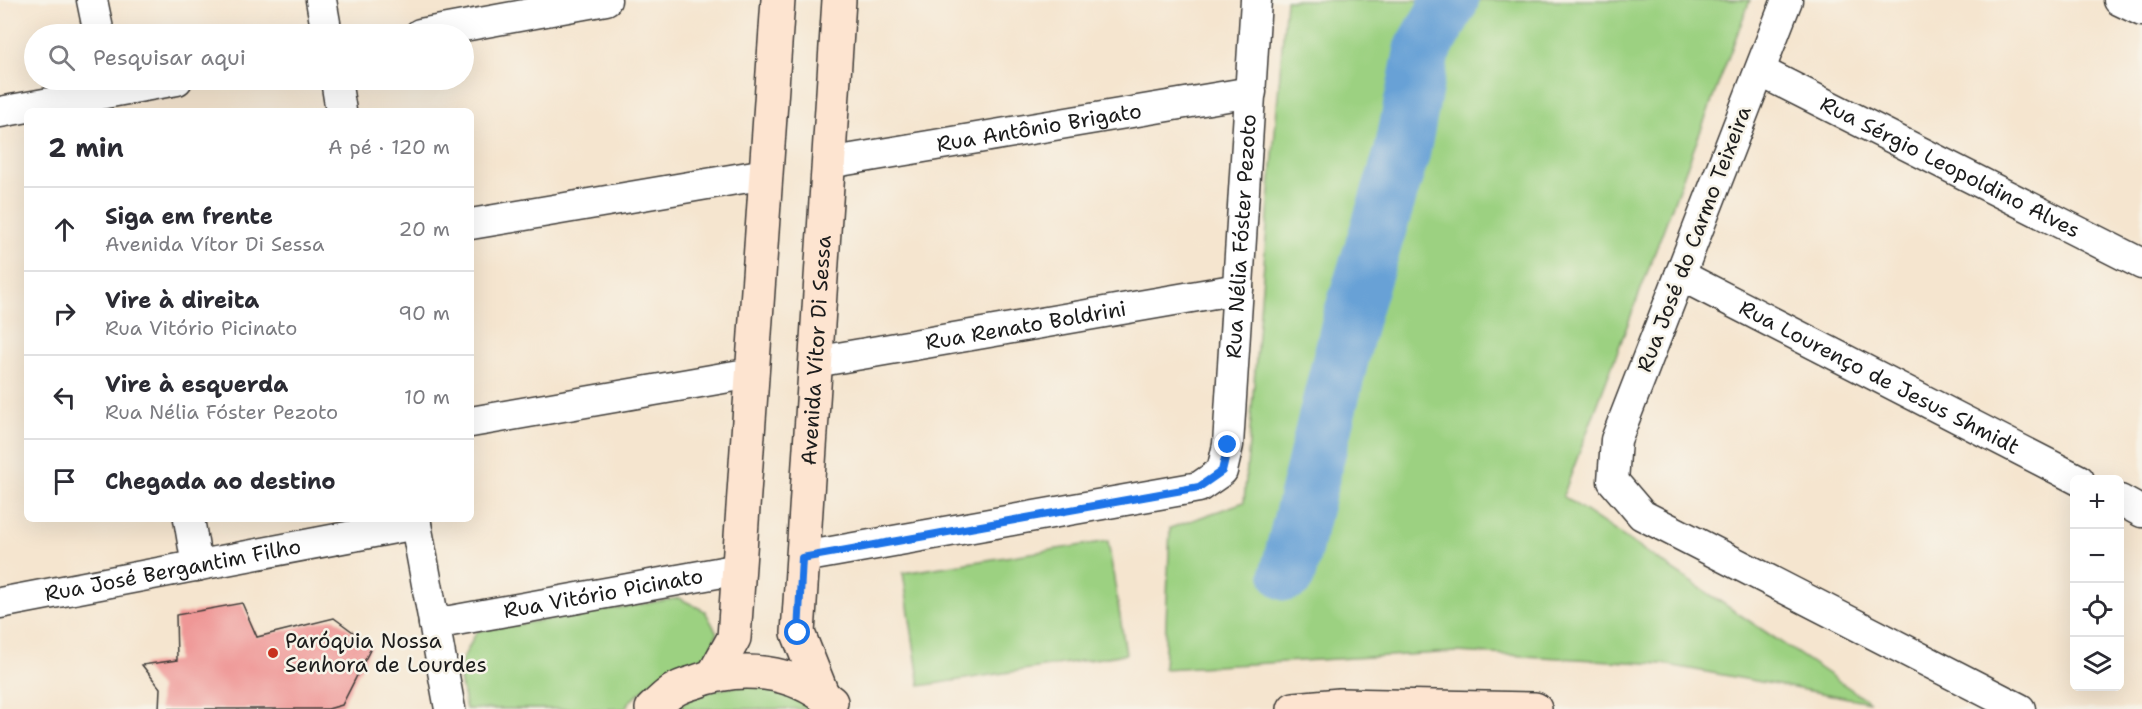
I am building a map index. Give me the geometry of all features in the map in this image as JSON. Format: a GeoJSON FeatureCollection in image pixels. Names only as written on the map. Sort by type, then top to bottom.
{"type":"FeatureCollection","features":[{"type":"Feature","properties":{"kind":"street"},"geometry":{"type":"LineString","coordinates":[[92,0],[97,24]]}},
{"type":"Feature","properties":{"kind":"street"},"geometry":{"type":"LineString","coordinates":[[321,0],[325,24]]}},
{"type":"Feature","properties":{"kind":"street"},"geometry":{"type":"LineString","coordinates":[[474,24],[606,0]]}},
{"type":"Feature","properties":{"kind":"street"},"geometry":{"type":"LineString","coordinates":[[714,674],[734,638],[778,0]]}},
{"type":"Feature","properties":{"kind":"street","name":"Avenida Vítor Di Sessa"},"geometry":{"type":"LineString","coordinates":[[831,702],[798,633],[839,0]]}},
{"type":"Feature","properties":{"kind":"street","name":"Rua Nélia Fóster Pezoto"},"geometry":{"type":"LineString","coordinates":[[802,558],[1199,487],[1222,471],[1228,445],[1256,0]]}},
{"type":"Feature","properties":{"kind":"street","name":"Rua José do Carmo Teixeira"},"geometry":{"type":"LineString","coordinates":[[1787,0],[1616,440],[1613,482],[1642,515],[2020,709]]}},
{"type":"Feature","properties":{"kind":"street"},"geometry":{"type":"LineString","coordinates":[[2119,0],[2142,11]]}},
{"type":"Feature","properties":{"kind":"street","name":"Rua Sérgio Leopoldino Alves"},"geometry":{"type":"LineString","coordinates":[[1760,70],[2142,264]]}},
{"type":"Feature","properties":{"kind":"street"},"geometry":{"type":"LineString","coordinates":[[24,108],[129,90]]}},
{"type":"Feature","properties":{"kind":"street"},"geometry":{"type":"LineString","coordinates":[[338,90],[341,108]]}},
{"type":"Feature","properties":{"kind":"street","name":"Rua Antônio Brigato"},"geometry":{"type":"LineString","coordinates":[[828,163],[1251,92]]}},
{"type":"Feature","properties":{"kind":"street"},"geometry":{"type":"LineString","coordinates":[[0,112],[24,108]]}},
{"type":"Feature","properties":{"kind":"street"},"geometry":{"type":"LineString","coordinates":[[474,223],[766,174]]}},
{"type":"Feature","properties":{"kind":"street","name":"Rua Lourenço de Jesus Shmidt"},"geometry":{"type":"LineString","coordinates":[[1680,276],[2070,475]]}},
{"type":"Feature","properties":{"kind":"street","name":"Rua Renato Boldrini"},"geometry":{"type":"LineString","coordinates":[[815,362],[1238,289]]}},
{"type":"Feature","properties":{"kind":"street"},"geometry":{"type":"LineString","coordinates":[[474,421],[752,373]]}},
{"type":"Feature","properties":{"kind":"street"},"geometry":{"type":"LineString","coordinates":[[2124,502],[2142,512]]}},
{"type":"Feature","properties":{"kind":"street"},"geometry":{"type":"LineString","coordinates":[[190,522],[197,566]]}},
{"type":"Feature","properties":{"kind":"street"},"geometry":{"type":"LineString","coordinates":[[416,522],[450,709]]}},
{"type":"Feature","properties":{"kind":"street","name":"Rua José Bergantim Filho"},"geometry":{"type":"LineString","coordinates":[[0,603],[416,522]]}},
{"type":"Feature","properties":{"kind":"street","name":"Rua Vitório Picinato"},"geometry":{"type":"LineString","coordinates":[[434,624],[739,569]]}},
{"type":"Feature","properties":{"kind":"street"},"geometry":{"type":"LineString","coordinates":[[652,709],[674,690],[714,674],[752,671],[789,678],[831,702]]}},
{"type":"Feature","properties":{"kind":"street"},"geometry":{"type":"LineString","coordinates":[[1294,709],[1340,705],[1535,709]]}},
{"type":"Feature","properties":{"kind":"green space"},"geometry":{"type":"Polygon","coordinates":[[[1286,0],[1750,0],[1563,496],[1870,702],[1663,664],[1457,652],[1164,669],[1170,528],[1244,502],[1286,0]]]}},
{"type":"Feature","properties":{"kind":"green space"},"geometry":{"type":"Polygon","coordinates":[[[1108,541],[1126,654],[920,686],[903,573],[1108,541]]]}},
{"type":"Feature","properties":{"kind":"green space"},"geometry":{"type":"Polygon","coordinates":[[[679,598],[705,611],[717,633],[709,655],[670,668],[629,702],[625,709],[466,709],[458,668],[477,631],[679,598]]]}},
{"type":"Feature","properties":{"kind":"green space"},"geometry":{"type":"Polygon","coordinates":[[[749,685],[781,691],[817,709],[675,709],[701,694],[749,685]]]}},
{"type":"Feature","properties":{"kind":"building","name":"Paróquia Nossa Senhora de Lourdes"},"geometry":{"type":"Polygon","coordinates":[[[242,603],[257,637],[334,618],[372,646],[342,705],[328,709],[159,709],[160,688],[142,665],[177,660],[176,615],[242,603]]]}},
{"type":"Feature","properties":{"kind":"waterway"},"geometry":{"type":"LineString","coordinates":[[1288,573],[1352,313],[1402,153],[1422,51],[1451,0]]}},
{"type":"Feature","properties":{"kind":"place","name":"Paróquia Nossa Senhora de Lourdes"},"geometry":{"type":"Point","coordinates":[273,653]}},
{"type":"Feature","properties":{"kind":"route"},"geometry":{"type":"LineString","coordinates":[[798,633],[802,558],[1199,487],[1222,471],[1228,445]]}}]}
